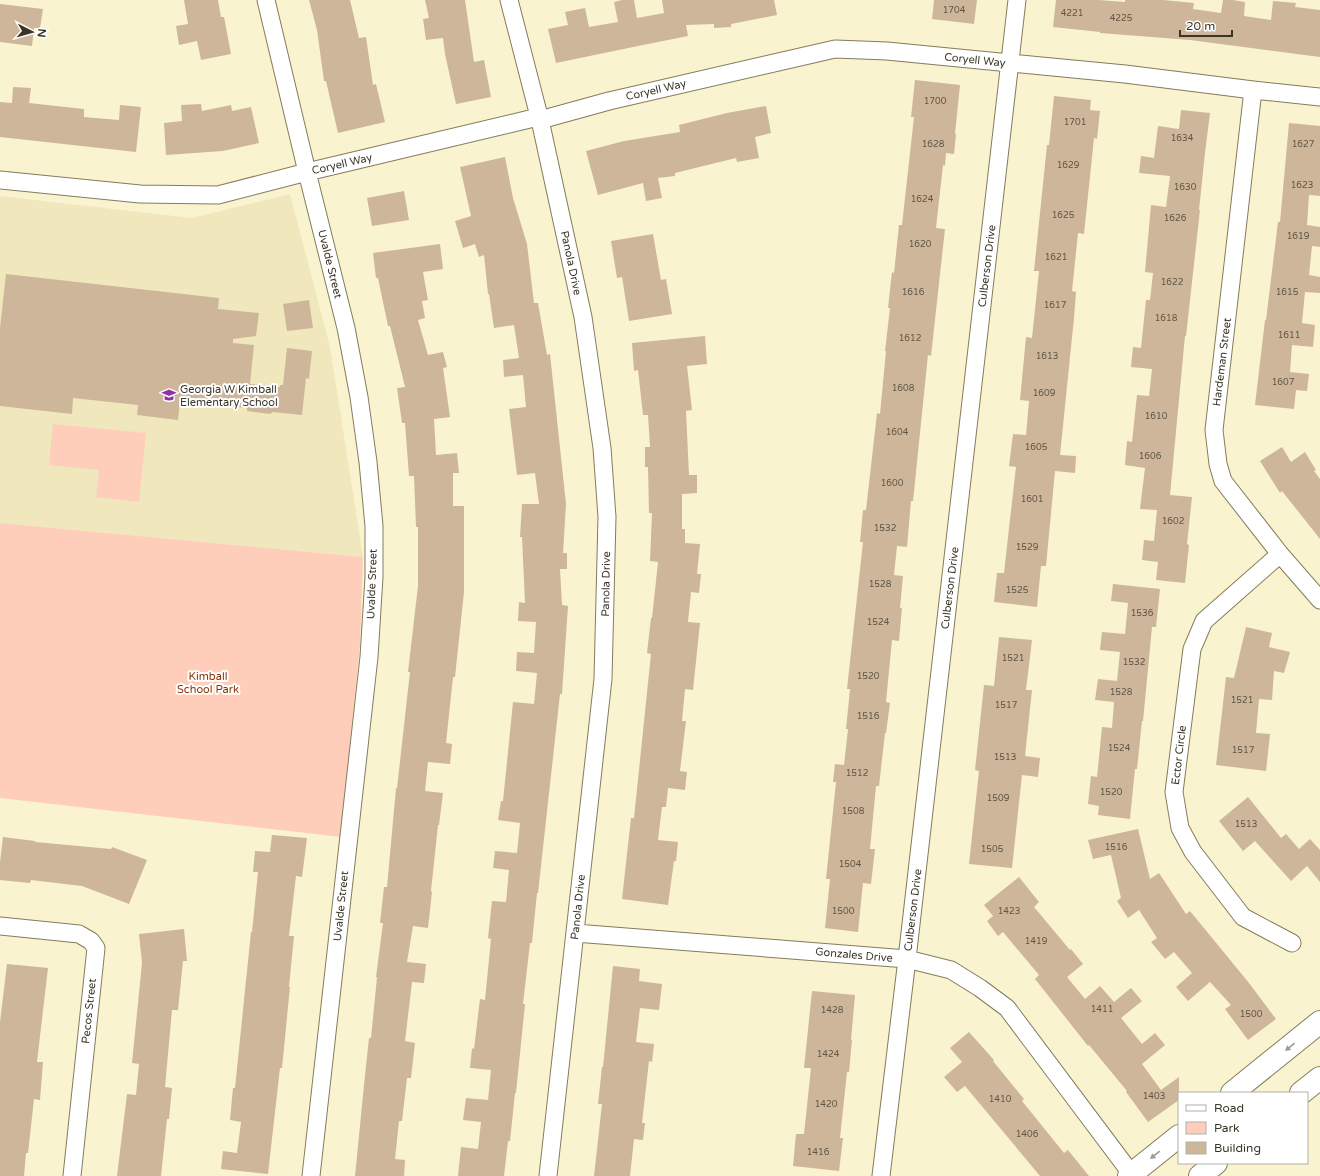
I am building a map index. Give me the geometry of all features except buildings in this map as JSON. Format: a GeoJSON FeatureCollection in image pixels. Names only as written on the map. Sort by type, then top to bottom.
{"type":"FeatureCollection","features":[{"type":"Feature","properties":{"kind":"main road"},"geometry":{"type":"LineString","coordinates":[[1233,1092],[1320,1022]]}},
{"type":"Feature","properties":{"kind":"main road"},"geometry":{"type":"LineString","coordinates":[[1302,1092],[1320,1078]]}},
{"type":"Feature","properties":{"kind":"main road"},"geometry":{"type":"LineString","coordinates":[[1131,1175],[1178,1137]]}},
{"type":"Feature","properties":{"kind":"main road"},"geometry":{"type":"LineString","coordinates":[[1200,1176],[1215,1164]]}},
{"type":"Feature","properties":{"kind":"street","name":"Uvalde Street"},"geometry":{"type":"LineString","coordinates":[[266,0],[346,328],[359,397],[368,462],[374,526],[374,577],[369,656],[311,1176]]}},
{"type":"Feature","properties":{"kind":"street","name":"Panola Drive"},"geometry":{"type":"LineString","coordinates":[[509,0],[540,120],[583,317],[602,448],[607,517],[603,679],[548,1176]]}},
{"type":"Feature","properties":{"kind":"street","name":"Culberson Drive"},"geometry":{"type":"LineString","coordinates":[[881,1176],[1017,0]]}},
{"type":"Feature","properties":{"kind":"street","name":"Coryell Way"},"geometry":{"type":"LineString","coordinates":[[0,180],[140,194],[218,195],[307,172],[534,118],[540,120],[609,101],[835,50],[888,51],[1124,74],[1320,97]]}},
{"type":"Feature","properties":{"kind":"street","name":"Hardeman Street"},"geometry":{"type":"LineString","coordinates":[[1253,90],[1214,430],[1218,464],[1223,481],[1280,554],[1320,600]]}},
{"type":"Feature","properties":{"kind":"street","name":"Ector Circle"},"geometry":{"type":"LineString","coordinates":[[1280,554],[1204,621],[1192,649],[1174,792],[1180,828],[1193,852],[1243,917],[1292,943]]}},
{"type":"Feature","properties":{"kind":"street","name":"Pecos Street"},"geometry":{"type":"LineString","coordinates":[[0,926],[79,934],[91,941],[96,948],[72,1176]]}},
{"type":"Feature","properties":{"kind":"street","name":"Gonzales Drive"},"geometry":{"type":"LineString","coordinates":[[575,933],[907,959],[951,970],[980,988],[1007,1008],[1131,1175]]}},
{"type":"Feature","properties":{"kind":"shaded area","name":"Georgia W Kimball Elementary School"},"geometry":{"type":"Polygon","coordinates":[[[290,194],[330,347],[363,557],[0,523],[0,196],[192,218],[290,194]]]}},
{"type":"Feature","properties":{"kind":"green space"},"geometry":{"type":"Polygon","coordinates":[[[53,424],[146,433],[139,502],[96,497],[99,470],[49,465],[53,424]]]}},
{"type":"Feature","properties":{"kind":"green space","name":"Kimball School Park"},"geometry":{"type":"Polygon","coordinates":[[[0,523],[363,557],[360,644],[341,837],[0,798],[0,523]]]}},
{"type":"Feature","properties":{"kind":"place","name":"Georgia W Kimball Elementary School"},"geometry":{"type":"Point","coordinates":[169,395]}}]}
